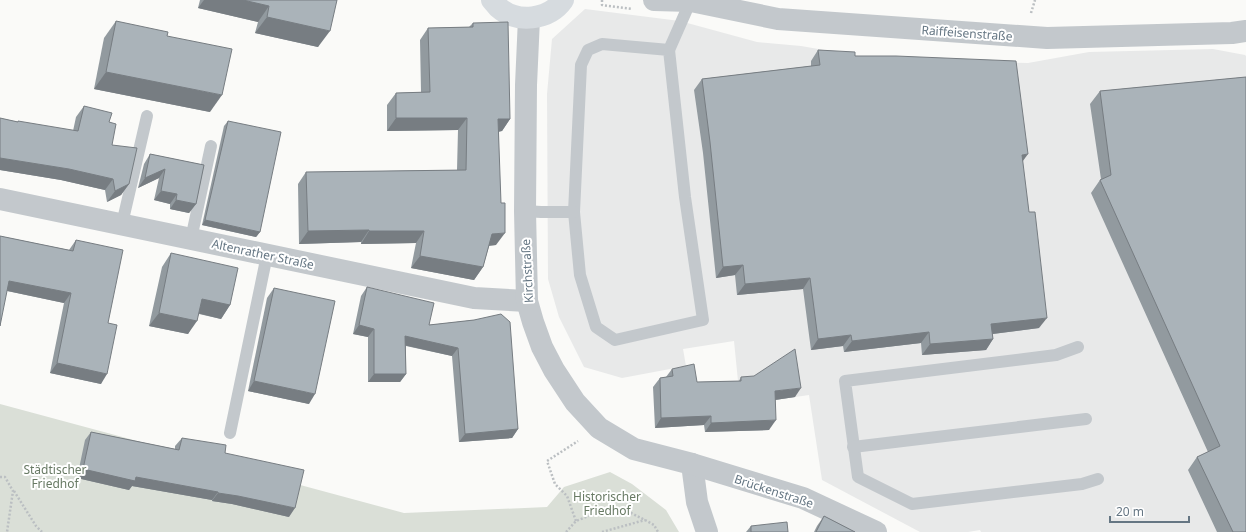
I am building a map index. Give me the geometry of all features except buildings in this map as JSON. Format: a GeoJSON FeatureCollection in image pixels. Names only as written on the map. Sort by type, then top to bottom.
{"type":"FeatureCollection","features":[{"type":"Feature","properties":{"kind":"main road"},"geometry":{"type":"LineString","coordinates":[[492,0],[498,8],[513,16],[529,18],[541,16],[552,11],[563,0]]}},
{"type":"Feature","properties":{"kind":"street","name":"Raiffeisenstraße"},"geometry":{"type":"LineString","coordinates":[[654,0],[690,0],[778,19],[1047,38],[1232,33],[1246,31]]}},
{"type":"Feature","properties":{"kind":"street","name":"Kirchstraße"},"geometry":{"type":"LineString","coordinates":[[529,18],[526,85],[525,211],[527,301],[533,322],[542,346],[554,370],[575,402],[599,428],[634,449],[692,464]]}},
{"type":"Feature","properties":{"kind":"street","name":"Altenrather Straße"},"geometry":{"type":"LineString","coordinates":[[0,198],[474,298],[527,301]]}},
{"type":"Feature","properties":{"kind":"street"},"geometry":{"type":"LineString","coordinates":[[692,464],[697,502],[707,532]]}},
{"type":"Feature","properties":{"kind":"street","name":"Brückenstraße"},"geometry":{"type":"LineString","coordinates":[[692,464],[803,498],[876,532]]}},
{"type":"Feature","properties":{"kind":"lane"},"geometry":{"type":"LineString","coordinates":[[669,50],[602,44],[588,50],[581,65],[574,212],[580,275],[596,327],[615,340],[703,320],[685,197],[669,50],[690,0]]}},
{"type":"Feature","properties":{"kind":"lane"},"geometry":{"type":"LineString","coordinates":[[122,224],[147,116]]}},
{"type":"Feature","properties":{"kind":"lane"},"geometry":{"type":"LineString","coordinates":[[191,239],[211,146]]}},
{"type":"Feature","properties":{"kind":"lane"},"geometry":{"type":"LineString","coordinates":[[525,211],[574,212]]}},
{"type":"Feature","properties":{"kind":"lane"},"geometry":{"type":"LineString","coordinates":[[230,433],[267,255]]}},
{"type":"Feature","properties":{"kind":"lane"},"geometry":{"type":"LineString","coordinates":[[1078,347],[1056,355],[845,381],[853,447],[858,477],[912,504],[1082,484],[1098,479]]}},
{"type":"Feature","properties":{"kind":"lane"},"geometry":{"type":"LineString","coordinates":[[853,447],[1086,419]]}},
{"type":"Feature","properties":{"kind":"path"},"geometry":{"type":"LineString","coordinates":[[576,521],[567,496],[555,484],[547,461],[599,428]]}},
{"type":"Feature","properties":{"kind":"path"},"geometry":{"type":"LineString","coordinates":[[0,476],[5,477],[36,526],[42,532]]}},
{"type":"Feature","properties":{"kind":"path"},"geometry":{"type":"LineString","coordinates":[[7,532],[13,491]]}},
{"type":"Feature","properties":{"kind":"path"},"geometry":{"type":"LineString","coordinates":[[566,532],[576,521],[593,514],[613,509],[629,512],[645,520],[654,525],[658,532]]}},
{"type":"Feature","properties":{"kind":"path"},"geometry":{"type":"LineString","coordinates":[[602,532],[645,520]]}},
{"type":"Feature","properties":{"kind":"shaded area"},"geometry":{"type":"Polygon","coordinates":[[[585,9],[680,21],[757,42],[801,46],[882,60],[1028,63],[1089,52],[1213,49],[1245,55],[1246,532],[981,532],[980,530],[968,532],[920,532],[822,480],[809,395],[768,401],[740,401],[734,341],[683,349],[686,366],[622,378],[584,367],[559,317],[548,279],[547,94],[552,39],[585,9]]]}},
{"type":"Feature","properties":{"kind":"green space","name":"Städtischer Friedhof"},"geometry":{"type":"Polygon","coordinates":[[[0,404],[404,513],[547,507],[564,487],[610,472],[632,484],[666,510],[679,532],[0,532],[0,404]]]}},
{"type":"Feature","properties":{"kind":"park label","name":"Historischer Friedhof"},"geometry":{"type":"Point","coordinates":[607,503]}}]}
